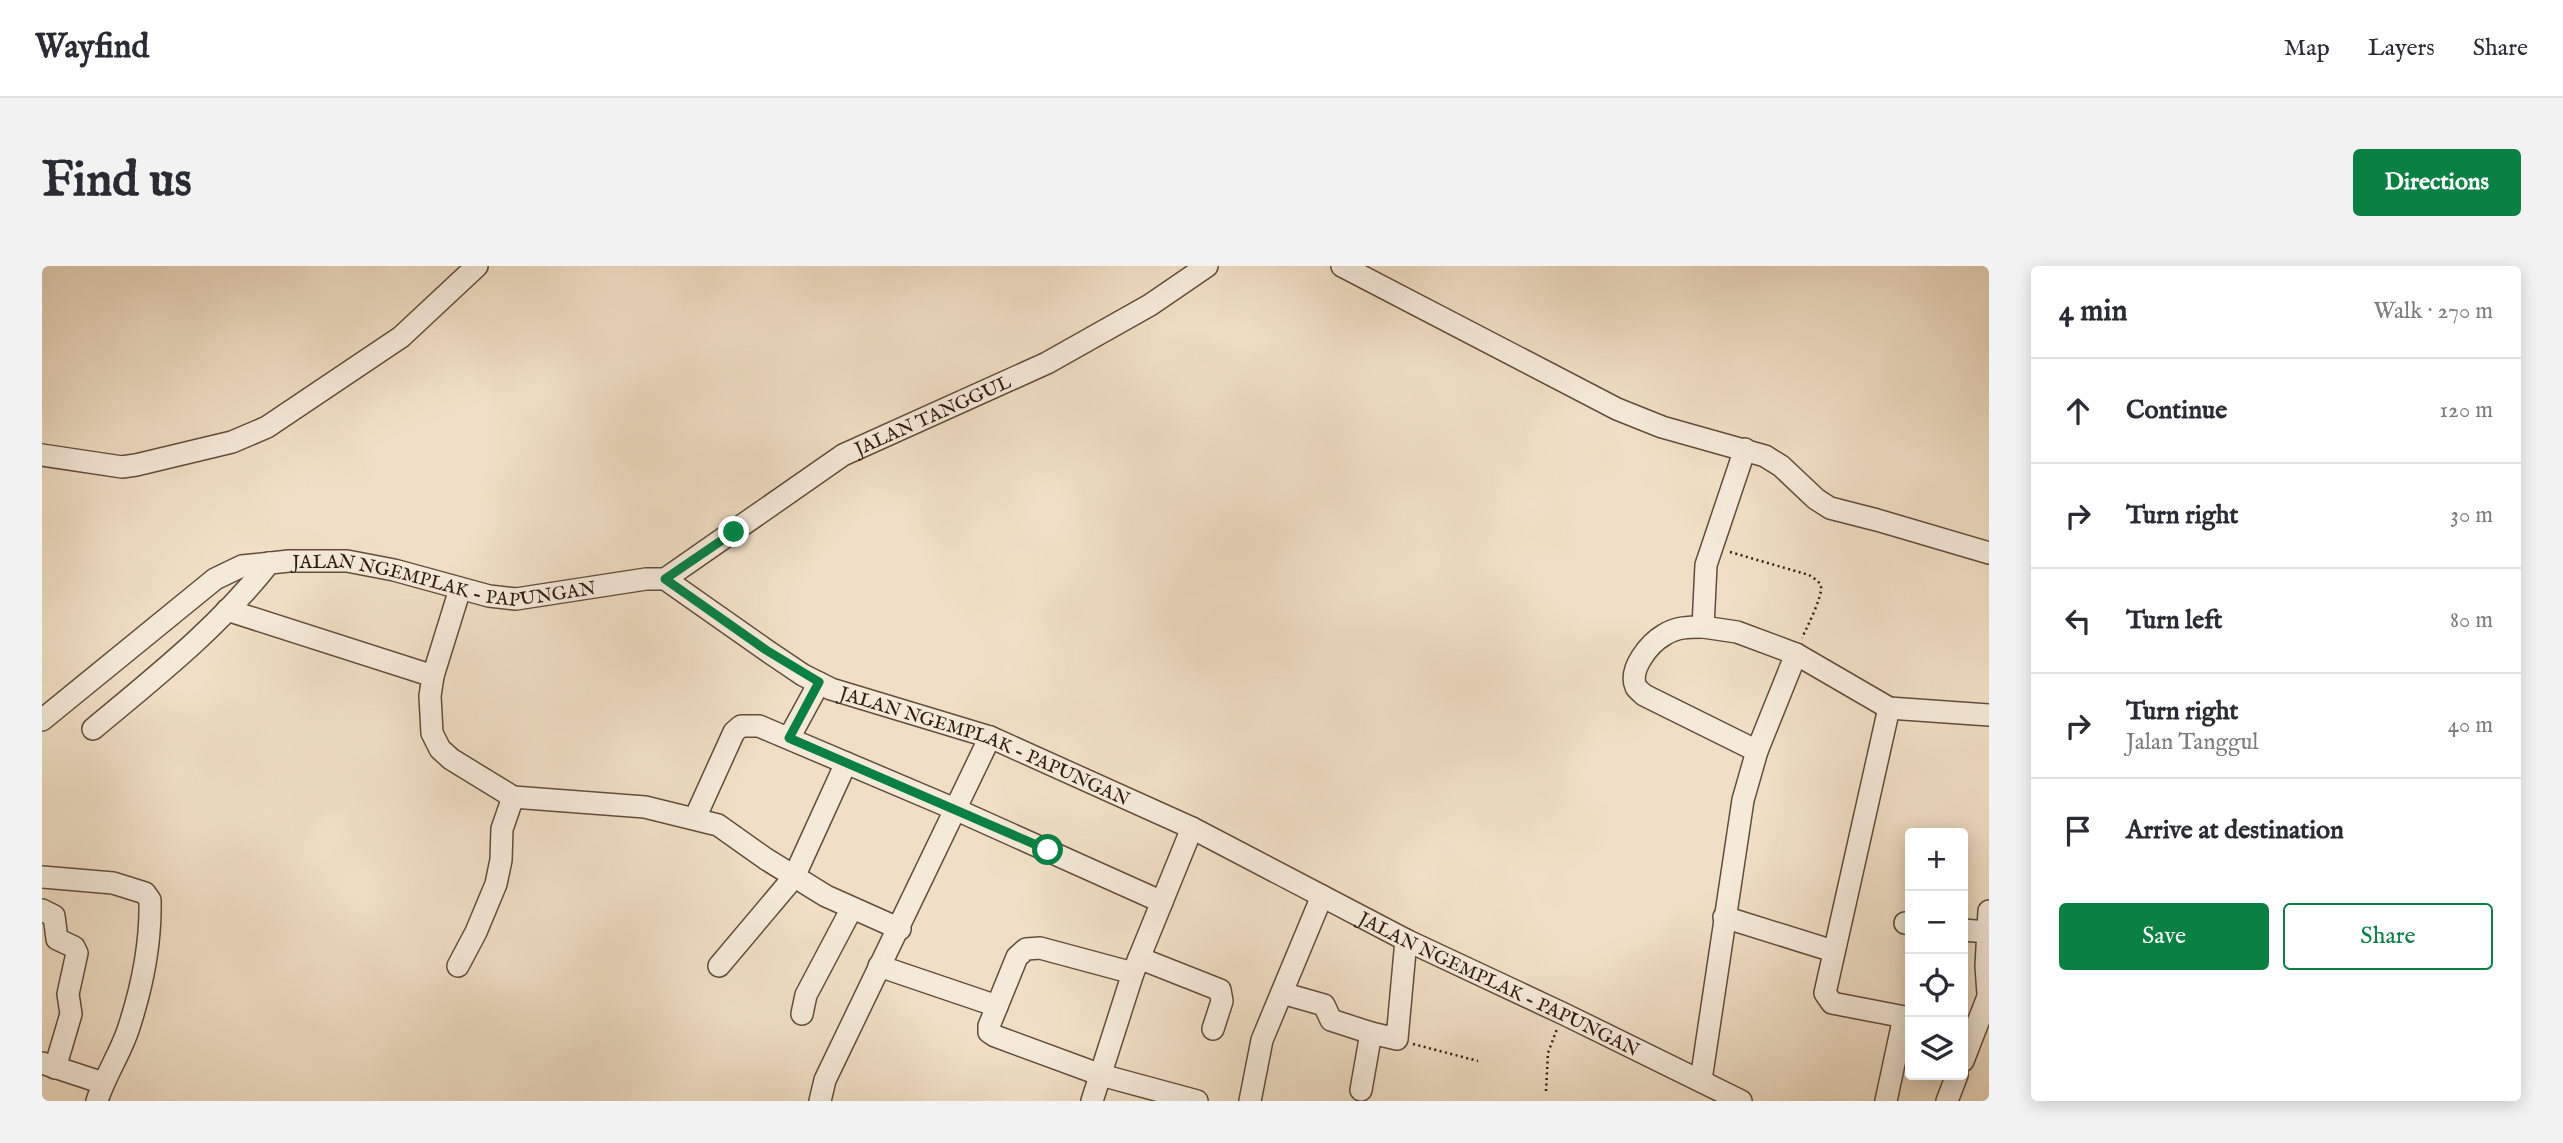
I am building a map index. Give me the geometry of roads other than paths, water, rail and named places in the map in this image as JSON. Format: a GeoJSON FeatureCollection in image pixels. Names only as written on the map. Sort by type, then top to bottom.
{"type":"FeatureCollection","features":[{"type":"Feature","properties":{"kind":"street"},"geometry":{"type":"LineString","coordinates":[[42,455],[122,467],[162,460],[250,436],[401,337],[477,266]]}},
{"type":"Feature","properties":{"kind":"street","name":"JALAN TANGGUL"},"geometry":{"type":"LineString","coordinates":[[665,579],[843,455],[1047,363],[1150,305],[1208,266]]}},
{"type":"Feature","properties":{"kind":"street"},"geometry":{"type":"LineString","coordinates":[[1342,266],[1617,409],[1662,427],[1745,449],[1775,461],[1816,499],[1830,508],[1989,553]]}},
{"type":"Feature","properties":{"kind":"street"},"geometry":{"type":"LineString","coordinates":[[1703,627],[1704,582],[1711,547],[1745,449]]}},
{"type":"Feature","properties":{"kind":"street","name":"JALAN NGEMPLAK - PAPUNGAN"},"geometry":{"type":"LineString","coordinates":[[42,720],[215,579],[256,564],[347,561],[394,570],[489,596],[516,599],[646,579],[665,579],[766,650],[831,689],[990,737],[1192,828],[1406,940],[1741,1101]]}},
{"type":"Feature","properties":{"kind":"street"},"geometry":{"type":"LineString","coordinates":[[93,729],[167,667],[227,610],[256,564]]}},
{"type":"Feature","properties":{"kind":"street"},"geometry":{"type":"LineString","coordinates":[[460,589],[433,676],[430,721],[432,733],[440,749],[486,783],[513,797],[645,807],[718,825],[826,896],[900,929]]}},
{"type":"Feature","properties":{"kind":"street"},"geometry":{"type":"LineString","coordinates":[[227,610],[433,676]]}},
{"type":"Feature","properties":{"kind":"street"},"geometry":{"type":"LineString","coordinates":[[1756,751],[1644,695],[1636,687],[1638,664],[1647,650],[1663,635],[1678,628],[1703,627],[1737,632],[1796,654],[1889,708],[1989,715]]}},
{"type":"Feature","properties":{"kind":"street"},"geometry":{"type":"LineString","coordinates":[[1701,1080],[1743,800],[1756,751],[1796,654]]}},
{"type":"Feature","properties":{"kind":"street"},"geometry":{"type":"LineString","coordinates":[[789,738],[819,682]]}},
{"type":"Feature","properties":{"kind":"street"},"geometry":{"type":"LineString","coordinates":[[1889,708],[1825,993],[1832,1003],[1905,1018]]}},
{"type":"Feature","properties":{"kind":"street"},"geometry":{"type":"LineString","coordinates":[[695,818],[734,732],[741,726],[759,726],[957,810],[1162,902]]}},
{"type":"Feature","properties":{"kind":"street"},"geometry":{"type":"LineString","coordinates":[[820,1101],[825,1080],[879,966],[900,929],[990,737]]}},
{"type":"Feature","properties":{"kind":"street"},"geometry":{"type":"LineString","coordinates":[[719,966],[794,877],[846,763]]}},
{"type":"Feature","properties":{"kind":"street"},"geometry":{"type":"LineString","coordinates":[[457,966],[476,932],[496,884],[502,860],[502,829],[513,797]]}},
{"type":"Feature","properties":{"kind":"street"},"geometry":{"type":"LineString","coordinates":[[1092,1101],[1136,965],[1192,828]]}},
{"type":"Feature","properties":{"kind":"street"},"geometry":{"type":"LineString","coordinates":[[42,877],[113,883],[145,892],[150,900],[145,966],[129,1029],[100,1092],[48,1066],[71,1014],[68,994],[77,953],[74,947],[57,939],[54,916],[42,909]]}},
{"type":"Feature","properties":{"kind":"street"},"geometry":{"type":"LineString","coordinates":[[1250,1101],[1262,1040],[1322,896]]}},
{"type":"Feature","properties":{"kind":"street"},"geometry":{"type":"LineString","coordinates":[[802,1014],[806,995],[852,908]]}},
{"type":"Feature","properties":{"kind":"street"},"geometry":{"type":"LineString","coordinates":[[1724,917],[1833,951]]}},
{"type":"Feature","properties":{"kind":"street"},"geometry":{"type":"LineString","coordinates":[[1968,928],[1988,922],[1989,994],[1969,1028]]}},
{"type":"Feature","properties":{"kind":"street"},"geometry":{"type":"LineString","coordinates":[[1282,993],[1324,1005],[1331,1020],[1397,1039],[1406,940]]}},
{"type":"Feature","properties":{"kind":"street"},"geometry":{"type":"LineString","coordinates":[[1197,1101],[1101,1075],[995,1036],[989,1032],[989,1026],[1017,957],[1026,949],[1040,948],[1136,965],[1220,990],[1222,1001],[1213,1029]]}},
{"type":"Feature","properties":{"kind":"street"},"geometry":{"type":"LineString","coordinates":[[879,966],[997,1006]]}},
{"type":"Feature","properties":{"kind":"street"},"geometry":{"type":"LineString","coordinates":[[1886,1101],[1905,1026]]}},
{"type":"Feature","properties":{"kind":"street"},"geometry":{"type":"LineString","coordinates":[[1361,1090],[1371,1033]]}},
{"type":"Feature","properties":{"kind":"street"},"geometry":{"type":"LineString","coordinates":[[1947,1101],[1955,1080]]}}]}
